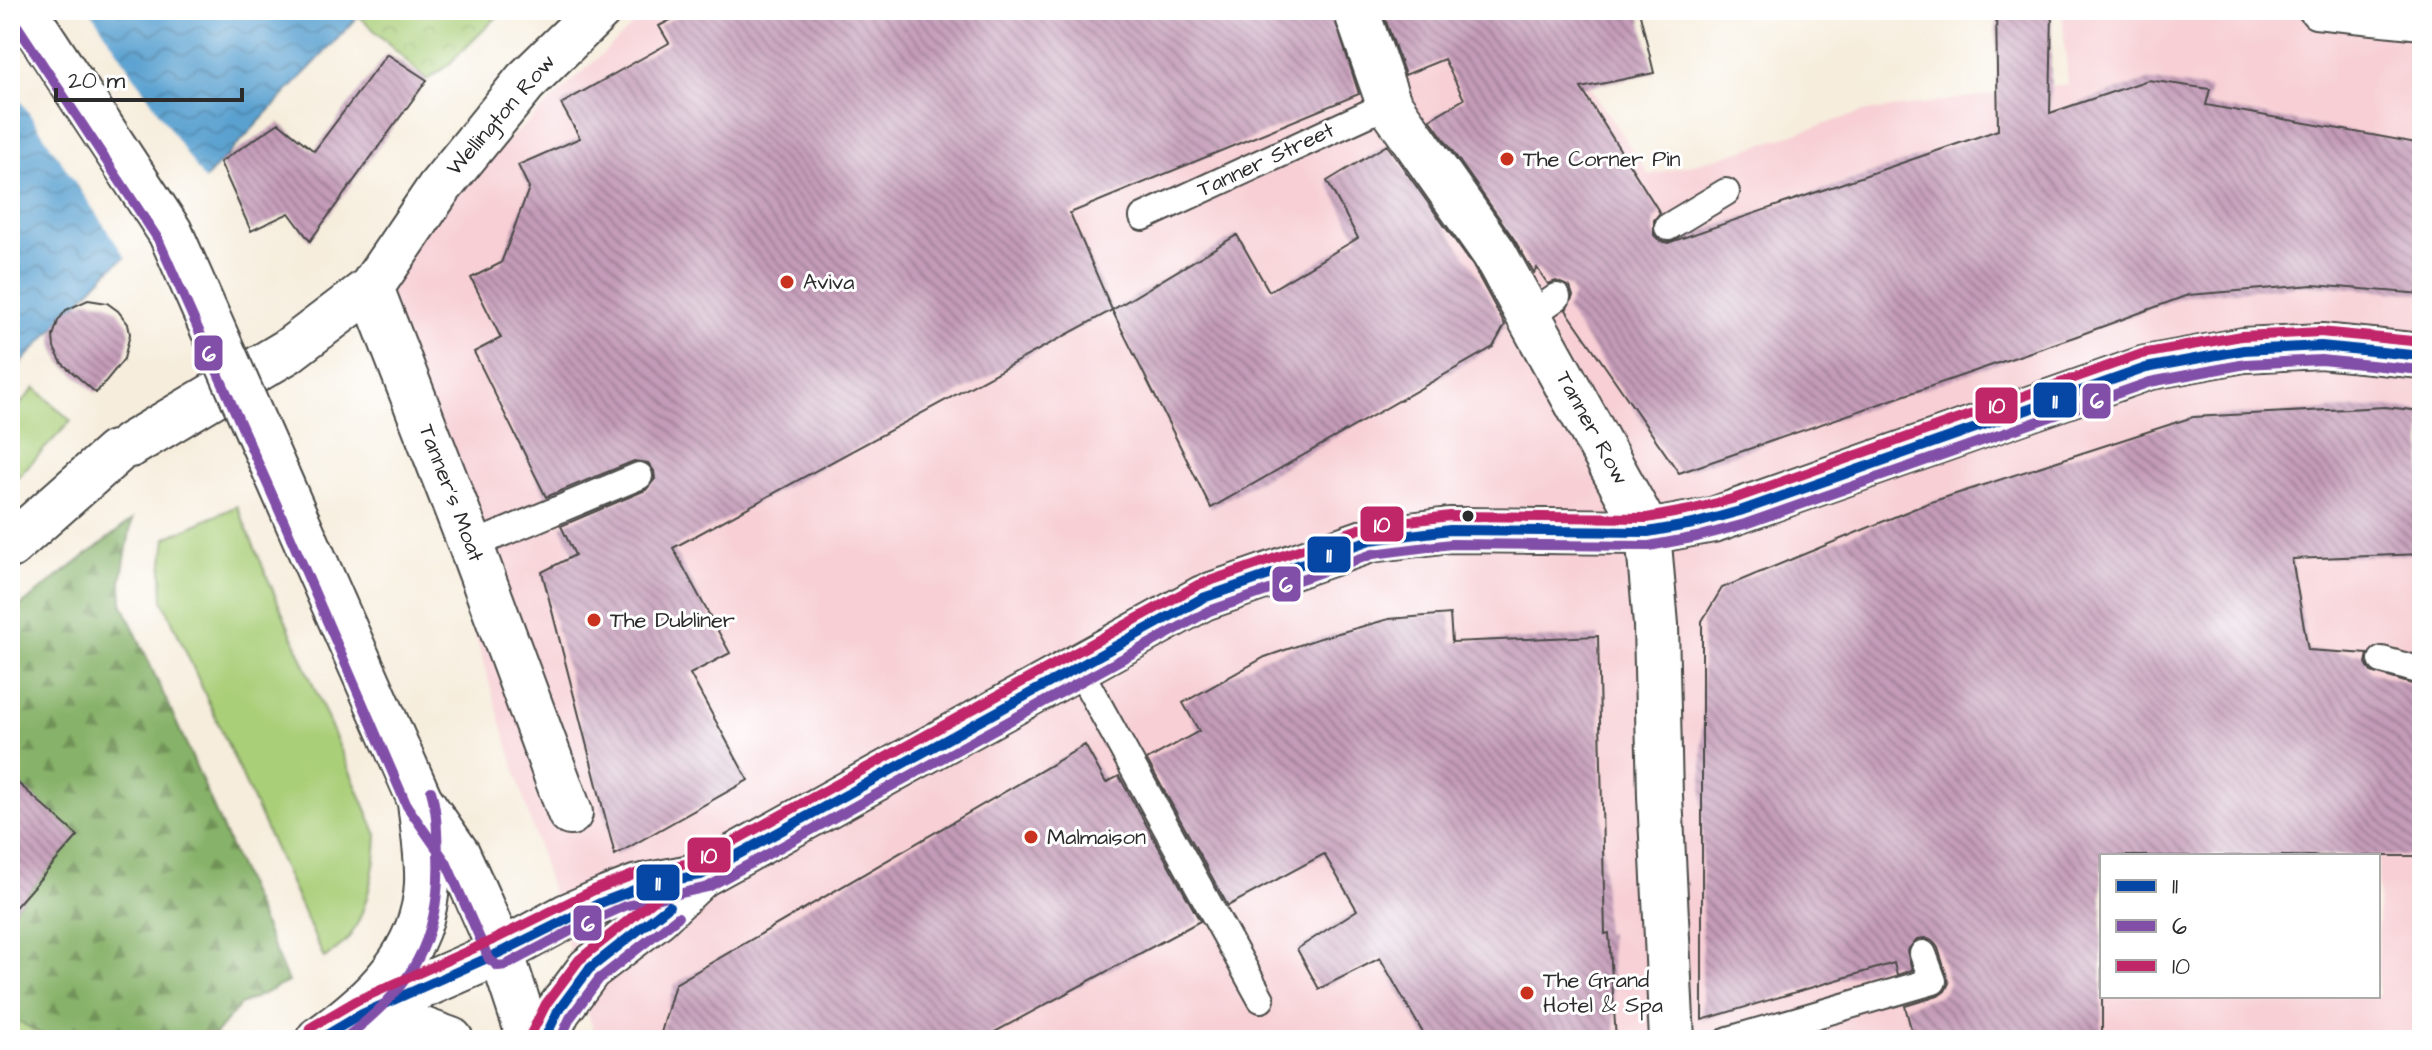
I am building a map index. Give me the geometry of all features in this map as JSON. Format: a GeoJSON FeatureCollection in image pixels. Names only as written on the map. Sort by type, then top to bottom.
{"type":"FeatureCollection","features":[{"type":"Feature","properties":{"kind":"main road"},"geometry":{"type":"LineString","coordinates":[[24,10],[170,232],[420,800],[458,855],[501,952],[530,1040]]}},
{"type":"Feature","properties":{"kind":"main road","name":"Wellington Row"},"geometry":{"type":"LineString","coordinates":[[371,288],[439,188],[525,82],[599,10]]}},
{"type":"Feature","properties":{"kind":"main road","name":"Tanner Row"},"geometry":{"type":"LineString","coordinates":[[1356,10],[1389,104],[1494,253],[1543,306],[1648,532],[1656,625],[1660,796],[1672,1040]]}},
{"type":"Feature","properties":{"kind":"main road"},"geometry":{"type":"LineString","coordinates":[[10,546],[122,449],[288,351],[371,288]]}},
{"type":"Feature","properties":{"kind":"main road","name":"Tanner's Moat"},"geometry":{"type":"LineString","coordinates":[[371,288],[570,813]]}},
{"type":"Feature","properties":{"kind":"main road"},"geometry":{"type":"LineString","coordinates":[[544,1040],[558,1011],[589,969],[657,917],[701,875],[1203,598],[1370,540],[1450,530],[1648,532],[1693,524],[1740,511],[2146,368],[2244,350],[2321,346],[2422,356]]}},
{"type":"Feature","properties":{"kind":"main road"},"geometry":{"type":"LineString","coordinates":[[333,1030],[380,989],[405,958],[421,923],[427,884],[420,800]]}},
{"type":"Feature","properties":{"kind":"main road"},"geometry":{"type":"LineString","coordinates":[[333,1030],[607,899],[638,887],[701,875]]}},
{"type":"Feature","properties":{"kind":"main road"},"geometry":{"type":"LineString","coordinates":[[333,1030],[415,1027],[451,1040]]}},
{"type":"Feature","properties":{"kind":"lane"},"geometry":{"type":"LineString","coordinates":[[2311,10],[2315,15],[2422,26]]}},
{"type":"Feature","properties":{"kind":"lane","name":"Tanner Street"},"geometry":{"type":"LineString","coordinates":[[1143,217],[1389,104]]}},
{"type":"Feature","properties":{"kind":"lane"},"geometry":{"type":"LineString","coordinates":[[1668,227],[1726,192]]}},
{"type":"Feature","properties":{"kind":"lane"},"geometry":{"type":"LineString","coordinates":[[471,546],[639,476]]}},
{"type":"Feature","properties":{"kind":"lane"},"geometry":{"type":"LineString","coordinates":[[2382,660],[2422,671]]}},
{"type":"Feature","properties":{"kind":"lane"},"geometry":{"type":"LineString","coordinates":[[1077,666],[1261,999]]}},
{"type":"Feature","properties":{"kind":"lane"},"geometry":{"type":"LineString","coordinates":[[1729,1040],[1933,981],[1923,954]]}},
{"type":"Feature","properties":{"kind":"shaded area"},"geometry":{"type":"Polygon","coordinates":[[[650,10],[1526,10],[1571,59],[1649,175],[1725,156],[1863,112],[2068,84],[2062,10],[2422,10],[2422,1040],[596,1040],[371,288],[481,165],[650,10]]]}},
{"type":"Feature","properties":{"kind":"green space"},"geometry":{"type":"Polygon","coordinates":[[[368,10],[504,10],[448,65],[427,80],[359,16],[368,10]]]}},
{"type":"Feature","properties":{"kind":"green space"},"geometry":{"type":"Polygon","coordinates":[[[35,388],[71,421],[10,485],[10,415],[35,388]]]}},
{"type":"Feature","properties":{"kind":"green space"},"geometry":{"type":"Polygon","coordinates":[[[237,506],[377,835],[372,876],[359,920],[345,942],[324,958],[163,601],[162,571],[166,538],[237,506]]]}},
{"type":"Feature","properties":{"kind":"green space"},"geometry":{"type":"Polygon","coordinates":[[[132,520],[121,581],[122,603],[288,982],[240,1005],[210,1040],[51,1040],[10,1016],[10,913],[77,836],[10,776],[10,614],[132,520]]]}},
{"type":"Feature","properties":{"kind":"green space"},"geometry":{"type":"Polygon","coordinates":[[[10,1016],[51,1040],[10,1040],[10,1016]]]}},
{"type":"Feature","properties":{"kind":"water"},"geometry":{"type":"Polygon","coordinates":[[[10,10],[368,10],[204,180],[111,268],[10,375],[10,10]]]}},
{"type":"Feature","properties":{"kind":"pier"},"geometry":{"type":"Polygon","coordinates":[[[10,10],[90,10],[206,184],[128,261],[10,85],[10,10]]]}},
{"type":"Feature","properties":{"kind":"building","name":"Aviva"},"geometry":{"type":"Polygon","coordinates":[[[689,10],[1332,10],[1359,94],[1070,213],[1112,310],[673,548],[730,653],[690,674],[748,780],[615,855],[542,572],[575,555],[561,526],[646,490],[655,479],[654,471],[648,463],[634,461],[546,497],[474,352],[501,338],[471,278],[501,263],[529,188],[518,165],[580,138],[561,104],[669,43],[659,26],[689,10]]]}},
{"type":"Feature","properties":{"kind":"building"},"geometry":{"type":"Polygon","coordinates":[[[1382,10],[1639,10],[1654,73],[1581,88],[1660,213],[1654,220],[1654,235],[1668,243],[1998,130],[1996,10],[2052,10],[2050,113],[2148,80],[2210,89],[2206,105],[2422,144],[2422,294],[2313,285],[2188,295],[1679,473],[1566,310],[1573,296],[1570,287],[1556,281],[1548,284],[1537,268],[1534,273],[1514,239],[1430,119],[1464,99],[1444,59],[1405,75],[1382,10]]]}},
{"type":"Feature","properties":{"kind":"building"},"geometry":{"type":"Polygon","coordinates":[[[387,54],[427,80],[310,241],[289,213],[251,231],[220,162],[279,123],[314,151],[387,54]]]}},
{"type":"Feature","properties":{"kind":"building"},"geometry":{"type":"Polygon","coordinates":[[[1387,145],[1473,266],[1505,325],[1493,347],[1211,508],[1112,310],[1237,235],[1269,291],[1358,238],[1327,181],[1387,145]]]}},
{"type":"Feature","properties":{"kind":"building"},"geometry":{"type":"Polygon","coordinates":[[[88,300],[107,303],[118,311],[128,324],[130,334],[124,359],[96,393],[62,363],[54,348],[53,336],[58,321],[66,310],[88,300]]]}},
{"type":"Feature","properties":{"kind":"building"},"geometry":{"type":"Polygon","coordinates":[[[2385,407],[2422,411],[2422,554],[2292,559],[2308,650],[2368,654],[2366,663],[2371,672],[2422,687],[2422,856],[2100,854],[2102,1040],[1914,1040],[1905,1006],[1938,996],[1949,983],[1938,948],[1933,941],[1925,938],[1917,939],[1907,951],[1912,970],[1897,975],[1894,963],[1702,1020],[1702,621],[1722,588],[1928,503],[2193,417],[2385,407]]]}},
{"type":"Feature","properties":{"kind":"building"},"geometry":{"type":"Polygon","coordinates":[[[1450,614],[1452,642],[1598,636],[1605,934],[1609,933],[1616,1040],[1427,1040],[1380,958],[1319,989],[1297,949],[1357,910],[1324,854],[1228,906],[1147,760],[1199,731],[1183,703],[1265,657],[1389,619],[1450,614]]]}},
{"type":"Feature","properties":{"kind":"building","name":"Malmaison"},"geometry":{"type":"Polygon","coordinates":[[[1085,745],[1106,783],[1119,776],[1200,921],[980,1040],[659,1040],[675,984],[1085,745]]]}},
{"type":"Feature","properties":{"kind":"building"},"geometry":{"type":"Polygon","coordinates":[[[10,776],[78,836],[10,913],[10,776]]]}},
{"type":"Feature","properties":{"kind":"transit line","name":"6"},"geometry":{"type":"LineString","coordinates":[[12,18],[158,239],[407,806],[446,862],[489,959],[498,966],[506,965],[625,906],[708,887],[1209,611],[1373,554],[1451,544],[1649,546],[1745,524],[2150,382],[2246,364],[2321,360],[2421,370]]}},
{"type":"Feature","properties":{"kind":"transit line","name":"10"},"geometry":{"type":"LineString","coordinates":[[310,1028],[356,1001],[495,939],[594,890],[638,873],[696,862],[1198,585],[1368,526],[1450,516],[1647,518],[1736,498],[2142,354],[2241,336],[2320,332],[2422,342]]}},
{"type":"Feature","properties":{"kind":"transit line","name":"11"},"geometry":{"type":"LineString","coordinates":[[318,1040],[362,1014],[501,952],[600,903],[650,884],[701,875],[1203,598],[1370,540],[1450,530],[1648,532],[1740,511],[2146,368],[2244,350],[2321,346],[2422,356]]}},
{"type":"Feature","properties":{"kind":"transit line","name":"6"},"geometry":{"type":"LineString","coordinates":[[342,1040],[387,1002],[404,982],[428,937],[438,884],[436,822],[431,791]]}},
{"type":"Feature","properties":{"kind":"transit line","name":"10"},"geometry":{"type":"LineString","coordinates":[[531,1034],[546,1004],[579,960],[660,895]]}},
{"type":"Feature","properties":{"kind":"transit line","name":"11"},"geometry":{"type":"LineString","coordinates":[[544,1040],[558,1011],[589,969],[669,906]]}},
{"type":"Feature","properties":{"kind":"transit line","name":"6"},"geometry":{"type":"LineString","coordinates":[[560,1040],[570,1018],[599,979],[678,917]]}},
{"type":"Feature","properties":{"kind":"place","name":"The Corner Pin"},"geometry":{"type":"Point","coordinates":[1507,159]}},
{"type":"Feature","properties":{"kind":"place","name":"Aviva"},"geometry":{"type":"Point","coordinates":[787,282]}},
{"type":"Feature","properties":{"kind":"place","name":"The Dubliner"},"geometry":{"type":"Point","coordinates":[594,620]}},
{"type":"Feature","properties":{"kind":"place","name":"Malmaison"},"geometry":{"type":"Point","coordinates":[1031,837]}},
{"type":"Feature","properties":{"kind":"place","name":"The Grand Hotel & Spa"},"geometry":{"type":"Point","coordinates":[1527,993]}}]}
